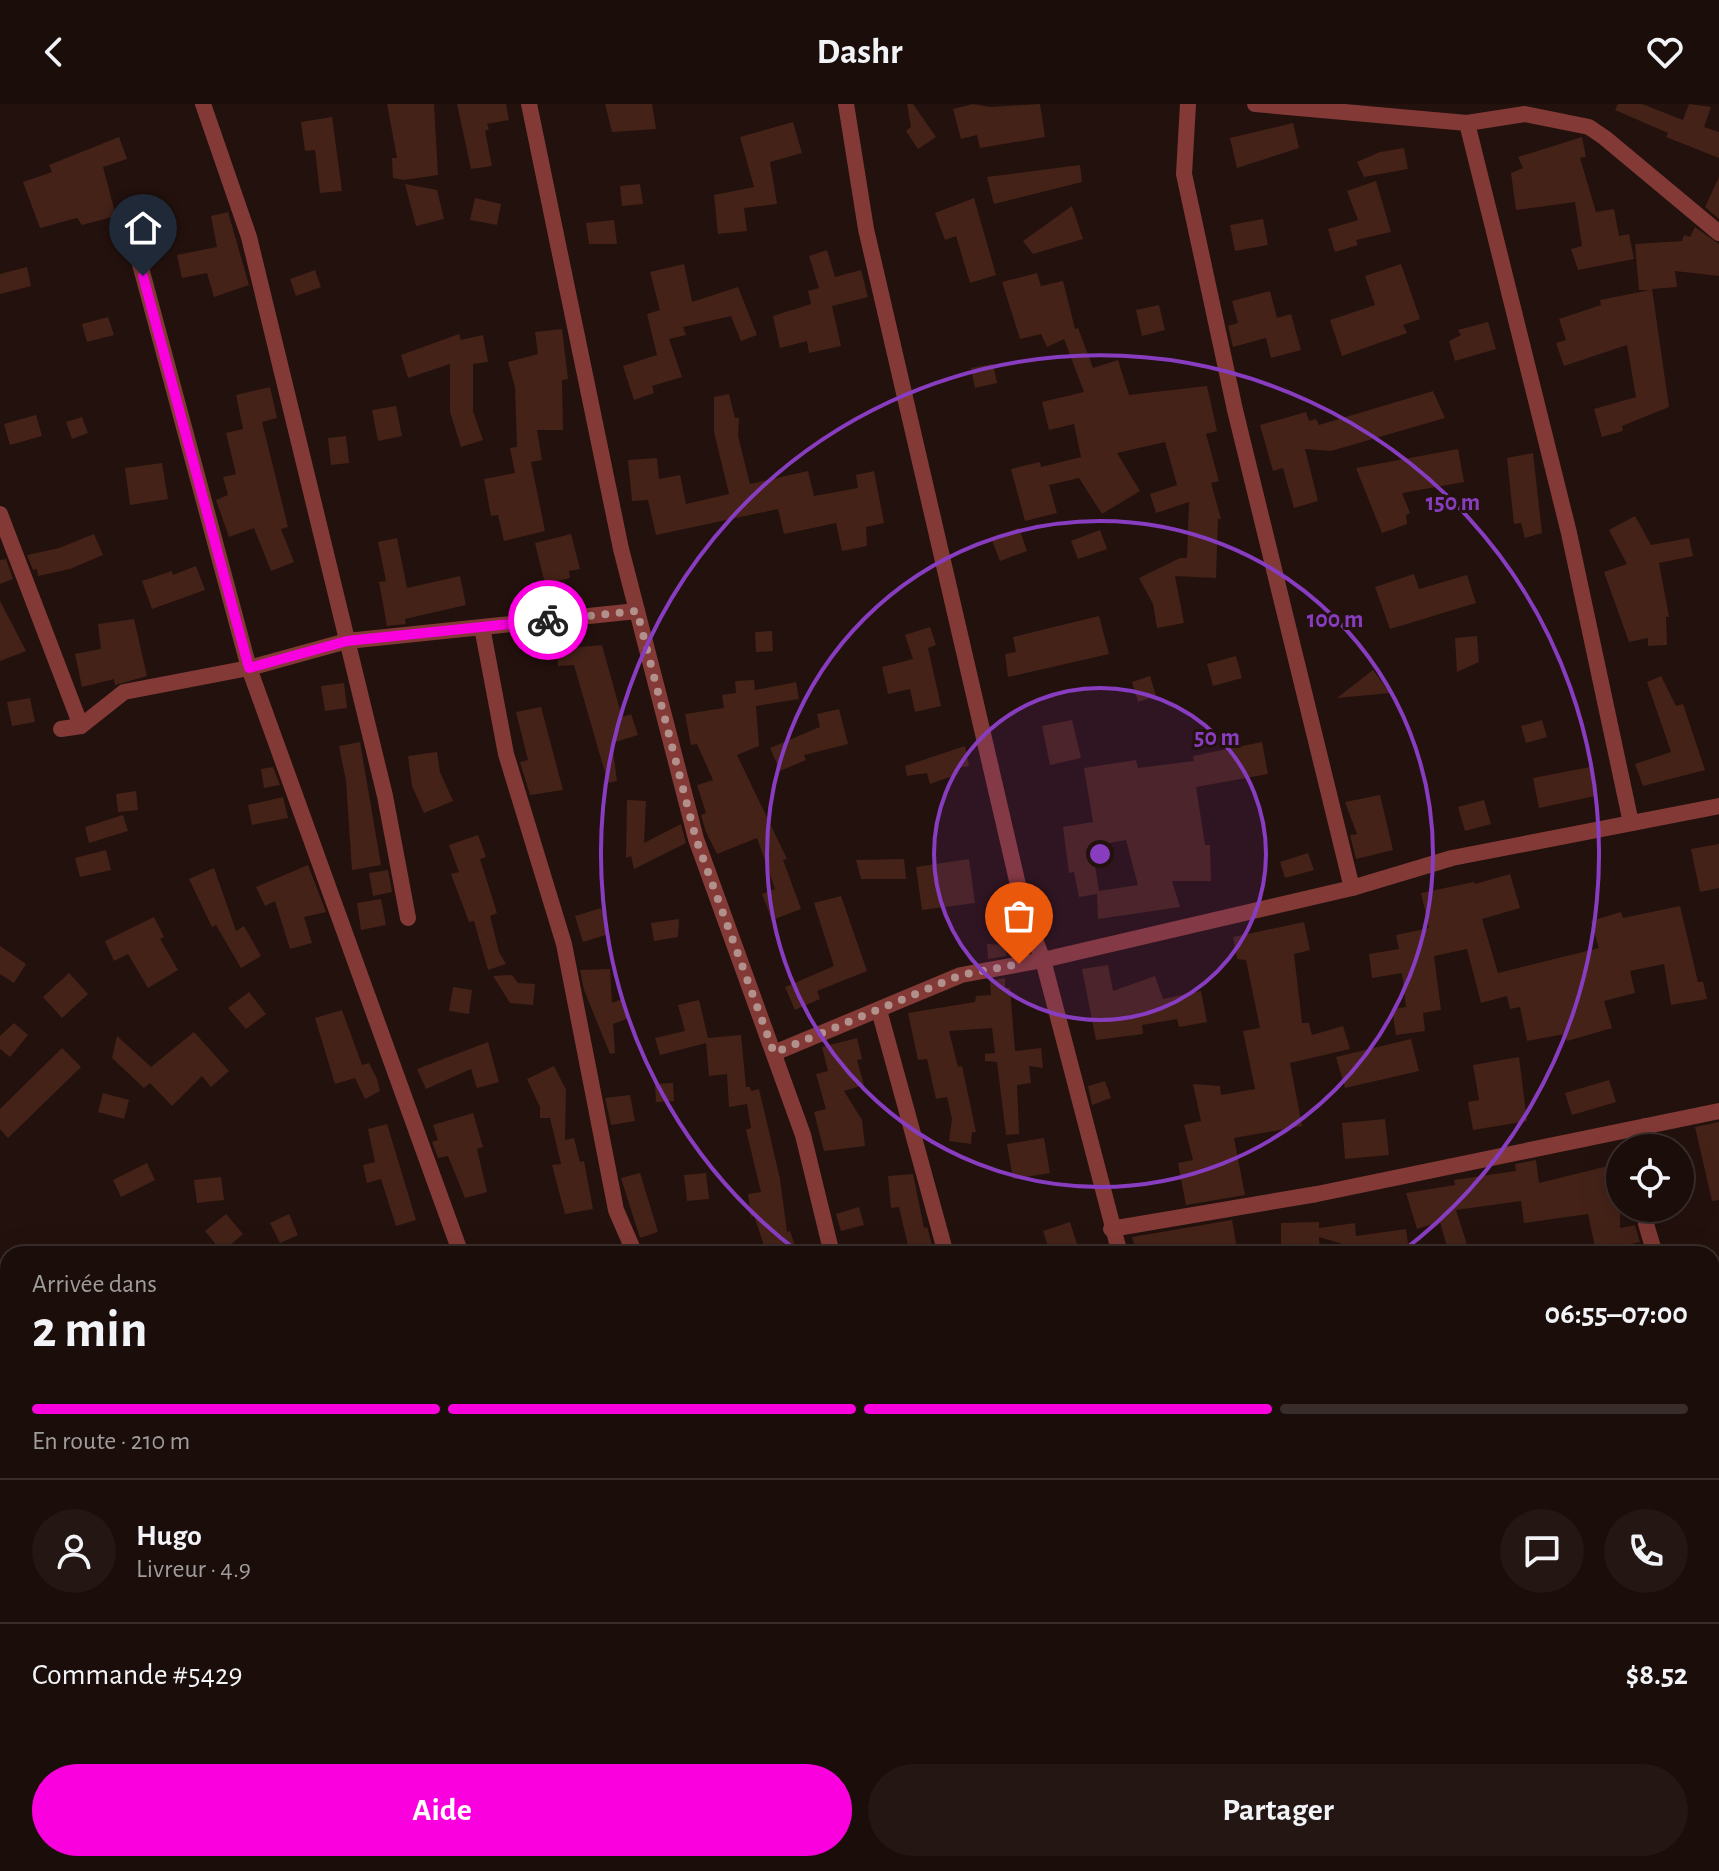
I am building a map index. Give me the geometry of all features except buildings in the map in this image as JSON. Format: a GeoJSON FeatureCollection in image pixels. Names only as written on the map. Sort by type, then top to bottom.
{"type":"FeatureCollection","features":[{"type":"Feature","properties":{"kind":"street"},"geometry":{"type":"LineString","coordinates":[[203,104],[249,237],[385,796],[408,918]]}},
{"type":"Feature","properties":{"kind":"street"},"geometry":{"type":"LineString","coordinates":[[529,104],[621,549],[696,839],[803,1135],[830,1246]]}},
{"type":"Feature","properties":{"kind":"street"},"geometry":{"type":"LineString","coordinates":[[846,104],[866,229],[1025,915],[1043,960],[1117,1246]]}},
{"type":"Feature","properties":{"kind":"street"},"geometry":{"type":"LineString","coordinates":[[1188,104],[1184,174],[1235,410],[1352,888]]}},
{"type":"Feature","properties":{"kind":"street"},"geometry":{"type":"LineString","coordinates":[[1255,104],[1467,123],[1525,114],[1589,127],[1719,233]]}},
{"type":"Feature","properties":{"kind":"street"},"geometry":{"type":"LineString","coordinates":[[1467,123],[1569,533],[1631,823]]}},
{"type":"Feature","properties":{"kind":"street"},"geometry":{"type":"LineString","coordinates":[[127,216],[249,668],[458,1246]]}},
{"type":"Feature","properties":{"kind":"street"},"geometry":{"type":"LineString","coordinates":[[0,514],[81,726]]}},
{"type":"Feature","properties":{"kind":"street"},"geometry":{"type":"LineString","coordinates":[[61,729],[81,726],[124,692],[249,668],[347,641],[637,611]]}},
{"type":"Feature","properties":{"kind":"street"},"geometry":{"type":"LineString","coordinates":[[482,627],[506,754],[564,944],[616,1210],[632,1246]]}},
{"type":"Feature","properties":{"kind":"street"},"geometry":{"type":"LineString","coordinates":[[774,1053],[961,975],[1043,960],[1352,888],[1452,858],[1719,806]]}},
{"type":"Feature","properties":{"kind":"street"},"geometry":{"type":"LineString","coordinates":[[879,1010],[944,1246]]}},
{"type":"Feature","properties":{"kind":"street"},"geometry":{"type":"LineString","coordinates":[[1111,1229],[1317,1194],[1719,1111]]}},
{"type":"Feature","properties":{"kind":"street"},"geometry":{"type":"LineString","coordinates":[[1646,1126],[1646,1134]]}},
{"type":"Feature","properties":{"kind":"street"},"geometry":{"type":"LineString","coordinates":[[1646,1222],[1653,1246]]}},
{"type":"Feature","properties":{"kind":"way so far"},"geometry":{"type":"LineString","coordinates":[[548,620],[637,611],[696,839],[774,1053],[961,975],[1019,964]]}},
{"type":"Feature","properties":{"kind":"route"},"geometry":{"type":"LineString","coordinates":[[143,276],[249,668],[347,641],[548,620]]}}]}
